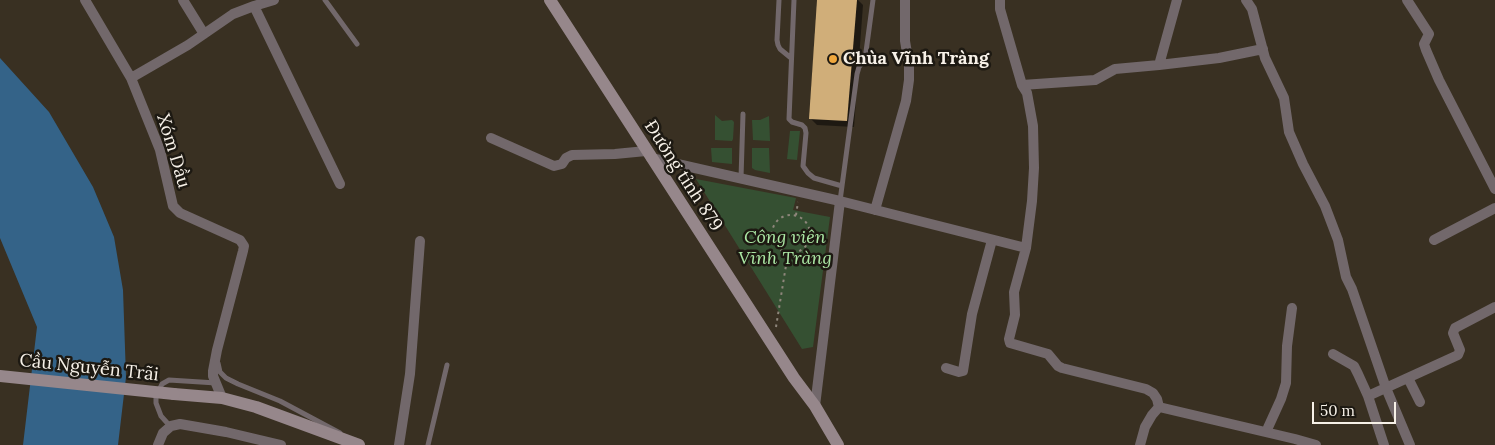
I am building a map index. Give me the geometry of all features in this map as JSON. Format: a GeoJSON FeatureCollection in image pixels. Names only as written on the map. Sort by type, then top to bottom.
{"type":"FeatureCollection","features":[{"type":"Feature","properties":{"kind":"main road","name":"Đường tỉnh 879"},"geometry":{"type":"LineString","coordinates":[[550,0],[838,445]]}},
{"type":"Feature","properties":{"kind":"main road","name":"Cầu Nguyễn Trãi"},"geometry":{"type":"LineString","coordinates":[[0,376],[222,398],[285,417],[353,444]]}},
{"type":"Feature","properties":{"kind":"street","name":"Xóm Dầu"},"geometry":{"type":"LineString","coordinates":[[86,0],[131,78],[160,150],[173,206],[180,213],[240,240],[244,246],[213,371],[222,398]]}},
{"type":"Feature","properties":{"kind":"street"},"geometry":{"type":"LineString","coordinates":[[183,0],[204,34]]}},
{"type":"Feature","properties":{"kind":"street"},"geometry":{"type":"LineString","coordinates":[[131,78],[170,56],[233,14],[274,0]]}},
{"type":"Feature","properties":{"kind":"street"},"geometry":{"type":"LineString","coordinates":[[875,210],[906,101],[909,65],[905,41],[905,0]]}},
{"type":"Feature","properties":{"kind":"street"},"geometry":{"type":"LineString","coordinates":[[1000,0],[1000,9],[1022,85],[1027,93],[1033,126],[1034,168],[1032,201],[1026,248],[1014,292],[1015,315],[1009,339],[1010,343],[1048,354],[1062,368],[1146,389],[1153,393],[1158,399],[1159,407],[1152,415],[1140,445]]}},
{"type":"Feature","properties":{"kind":"street"},"geometry":{"type":"LineString","coordinates":[[1159,65],[1178,0]]}},
{"type":"Feature","properties":{"kind":"street"},"geometry":{"type":"LineString","coordinates":[[1246,0],[1252,9],[1265,58],[1284,98],[1289,132],[1325,206],[1338,240],[1346,277],[1352,289],[1386,388],[1410,445]]}},
{"type":"Feature","properties":{"kind":"street"},"geometry":{"type":"LineString","coordinates":[[1407,0],[1429,34],[1424,44],[1426,50],[1439,80],[1495,189]]}},
{"type":"Feature","properties":{"kind":"street"},"geometry":{"type":"LineString","coordinates":[[254,6],[340,184]]}},
{"type":"Feature","properties":{"kind":"street"},"geometry":{"type":"LineString","coordinates":[[1022,85],[1095,80],[1115,70],[1219,58],[1263,49]]}},
{"type":"Feature","properties":{"kind":"street"},"geometry":{"type":"LineString","coordinates":[[491,138],[554,166],[562,164],[566,158],[572,155],[649,155],[1026,248]]}},
{"type":"Feature","properties":{"kind":"street"},"geometry":{"type":"LineString","coordinates":[[814,406],[840,201]]}},
{"type":"Feature","properties":{"kind":"street"},"geometry":{"type":"LineString","coordinates":[[1434,240],[1495,208]]}},
{"type":"Feature","properties":{"kind":"street"},"geometry":{"type":"LineString","coordinates":[[946,368],[959,372],[963,371],[972,314],[992,240]]}},
{"type":"Feature","properties":{"kind":"street"},"geometry":{"type":"LineString","coordinates":[[399,445],[410,374],[420,241]]}},
{"type":"Feature","properties":{"kind":"street"},"geometry":{"type":"LineString","coordinates":[[1368,396],[1458,355],[1460,350],[1453,333],[1455,328],[1495,307]]}},
{"type":"Feature","properties":{"kind":"street"},"geometry":{"type":"LineString","coordinates":[[1266,432],[1286,384],[1287,346],[1292,308]]}},
{"type":"Feature","properties":{"kind":"street"},"geometry":{"type":"LineString","coordinates":[[1333,354],[1354,366],[1368,396],[1384,445]]}},
{"type":"Feature","properties":{"kind":"street"},"geometry":{"type":"LineString","coordinates":[[1408,378],[1420,402]]}},
{"type":"Feature","properties":{"kind":"street"},"geometry":{"type":"LineString","coordinates":[[1159,407],[1266,432],[1294,442],[1316,445]]}},
{"type":"Feature","properties":{"kind":"street"},"geometry":{"type":"LineString","coordinates":[[158,445],[163,433],[171,426],[180,424],[282,445]]}},
{"type":"Feature","properties":{"kind":"lane"},"geometry":{"type":"LineString","coordinates":[[325,0],[357,44]]}},
{"type":"Feature","properties":{"kind":"lane"},"geometry":{"type":"LineString","coordinates":[[779,0],[777,40],[780,49],[791,58]]}},
{"type":"Feature","properties":{"kind":"lane"},"geometry":{"type":"LineString","coordinates":[[794,0],[788,116],[792,122],[805,128],[803,166],[808,173],[814,178],[842,186]]}},
{"type":"Feature","properties":{"kind":"lane"},"geometry":{"type":"LineString","coordinates":[[840,201],[857,74],[859,67],[865,59],[873,0]]}},
{"type":"Feature","properties":{"kind":"lane"},"geometry":{"type":"LineString","coordinates":[[741,178],[743,114]]}},
{"type":"Feature","properties":{"kind":"lane"},"geometry":{"type":"LineString","coordinates":[[217,350],[220,372],[226,378],[280,401],[334,429],[353,444]]}},
{"type":"Feature","properties":{"kind":"lane"},"geometry":{"type":"LineString","coordinates":[[428,445],[447,366]]}},
{"type":"Feature","properties":{"kind":"lane"},"geometry":{"type":"LineString","coordinates":[[171,426],[161,416],[156,403],[156,396],[162,384],[169,380],[216,383]]}},
{"type":"Feature","properties":{"kind":"path"},"geometry":{"type":"LineString","coordinates":[[793,214],[804,219],[808,224],[811,236],[805,247],[800,251],[788,253],[776,246],[771,234],[775,222],[780,217],[793,214]]}},
{"type":"Feature","properties":{"kind":"path"},"geometry":{"type":"LineString","coordinates":[[776,327],[788,253]]}},
{"type":"Feature","properties":{"kind":"green space"},"geometry":{"type":"Polygon","coordinates":[[[715,115],[722,121],[732,120],[734,122],[732,141],[715,140],[715,115]]]}},
{"type":"Feature","properties":{"kind":"green space"},"geometry":{"type":"Polygon","coordinates":[[[769,116],[770,141],[753,140],[752,120],[760,120],[769,116]]]}},
{"type":"Feature","properties":{"kind":"green space"},"geometry":{"type":"Polygon","coordinates":[[[790,131],[800,131],[797,160],[787,159],[790,131]]]}},
{"type":"Feature","properties":{"kind":"green space"},"geometry":{"type":"Polygon","coordinates":[[[711,148],[732,148],[732,164],[712,162],[711,148]]]}},
{"type":"Feature","properties":{"kind":"green space"},"geometry":{"type":"Polygon","coordinates":[[[752,148],[769,148],[770,173],[752,168],[752,148]]]}},
{"type":"Feature","properties":{"kind":"green space","name":"Công viên Vĩnh Tràng"},"geometry":{"type":"Polygon","coordinates":[[[696,179],[796,198],[793,210],[830,217],[813,347],[802,349],[696,179]]]}},
{"type":"Feature","properties":{"kind":"water"},"geometry":{"type":"Polygon","coordinates":[[[0,58],[49,112],[93,187],[114,237],[123,290],[126,377],[118,445],[23,445],[37,327],[0,238],[0,58]]]}},
{"type":"Feature","properties":{"kind":"building","name":"Chùa Vĩnh Tràng"},"geometry":{"type":"Polygon","coordinates":[[[817,0],[857,0],[847,121],[809,119],[817,0]]]}},
{"type":"Feature","properties":{"kind":"place","name":"Chùa Vĩnh Tràng"},"geometry":{"type":"Point","coordinates":[833,59]}}]}
